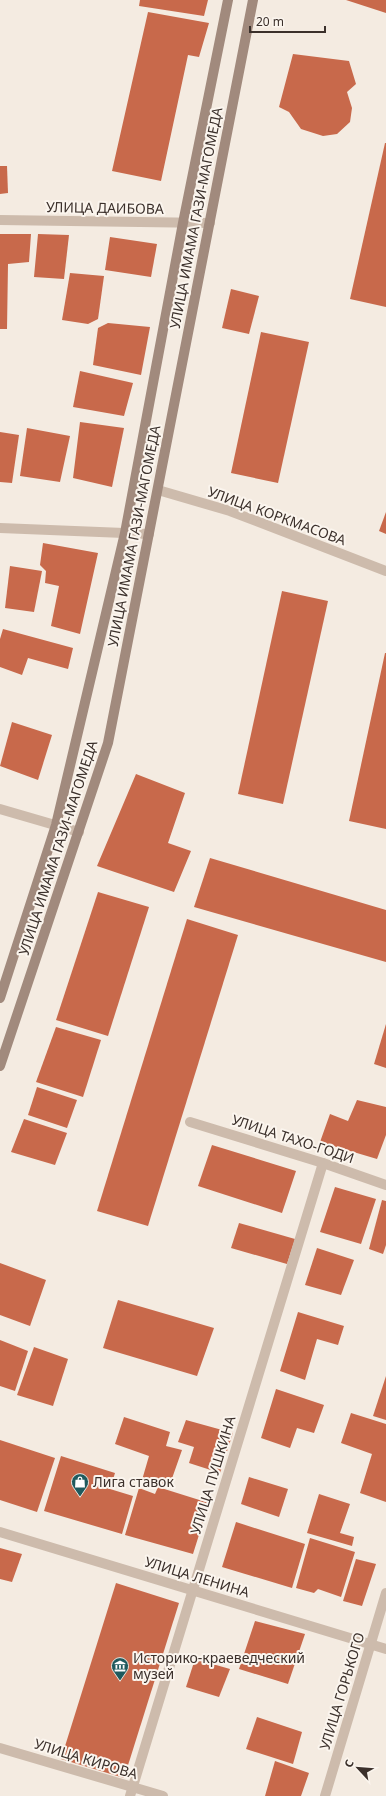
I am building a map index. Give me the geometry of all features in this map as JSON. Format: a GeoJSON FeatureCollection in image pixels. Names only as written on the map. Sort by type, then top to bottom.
{"type":"FeatureCollection","features":[{"type":"Feature","properties":{"kind":"main road"},"geometry":{"type":"LineString","coordinates":[[0,998],[56,825],[125,533],[228,0]]}},
{"type":"Feature","properties":{"kind":"main road","name":"УЛИЦА ИМАМА ГАЗИ-МАГОМЕДА"},"geometry":{"type":"LineString","coordinates":[[0,1066],[108,743],[253,0]]}},
{"type":"Feature","properties":{"kind":"street","name":"УЛИЦА ДАИБОВА"},"geometry":{"type":"LineString","coordinates":[[0,220],[210,223]]}},
{"type":"Feature","properties":{"kind":"street","name":"УЛИЦА КОРКМАСОВА"},"geometry":{"type":"LineString","coordinates":[[158,490],[230,512],[386,571]]}},
{"type":"Feature","properties":{"kind":"street"},"geometry":{"type":"LineString","coordinates":[[0,528],[149,534]]}},
{"type":"Feature","properties":{"kind":"street"},"geometry":{"type":"LineString","coordinates":[[0,809],[79,832]]}},
{"type":"Feature","properties":{"kind":"street","name":"УЛИЦА ТАХО-ГОДИ"},"geometry":{"type":"LineString","coordinates":[[190,1122],[323,1163],[386,1185]]}},
{"type":"Feature","properties":{"kind":"street","name":"УЛИЦА ПУШКИНА"},"geometry":{"type":"LineString","coordinates":[[131,1792],[323,1163]]}},
{"type":"Feature","properties":{"kind":"street","name":"УЛИЦА ЛЕНИНА"},"geometry":{"type":"LineString","coordinates":[[0,1532],[386,1649]]}},
{"type":"Feature","properties":{"kind":"street","name":"УЛИЦА ГОРЬКОГО"},"geometry":{"type":"LineString","coordinates":[[325,1796],[386,1593]]}},
{"type":"Feature","properties":{"kind":"street","name":"УЛИЦА КИРОВА"},"geometry":{"type":"LineString","coordinates":[[0,1748],[131,1792],[163,1796]]}},
{"type":"Feature","properties":{"kind":"building"},"geometry":{"type":"Polygon","coordinates":[[[140,0],[208,0],[204,16],[139,6],[140,0]]]}},
{"type":"Feature","properties":{"kind":"building"},"geometry":{"type":"Polygon","coordinates":[[[346,0],[386,0],[386,13],[346,0]]]}},
{"type":"Feature","properties":{"kind":"building"},"geometry":{"type":"Polygon","coordinates":[[[148,12],[209,23],[199,57],[188,55],[161,181],[112,171],[148,12]]]}},
{"type":"Feature","properties":{"kind":"building"},"geometry":{"type":"Polygon","coordinates":[[[293,54],[349,61],[356,84],[347,92],[352,108],[350,122],[337,134],[323,136],[301,129],[289,112],[279,107],[293,54]]]}},
{"type":"Feature","properties":{"kind":"building"},"geometry":{"type":"Polygon","coordinates":[[[386,143],[386,307],[350,299],[386,143]]]}},
{"type":"Feature","properties":{"kind":"building"},"geometry":{"type":"Polygon","coordinates":[[[0,166],[7,166],[8,193],[0,194],[0,166]]]}},
{"type":"Feature","properties":{"kind":"building"},"geometry":{"type":"Polygon","coordinates":[[[0,234],[31,234],[29,262],[8,264],[7,329],[0,329],[0,234]]]}},
{"type":"Feature","properties":{"kind":"building"},"geometry":{"type":"Polygon","coordinates":[[[38,234],[69,235],[64,279],[34,277],[38,234]]]}},
{"type":"Feature","properties":{"kind":"building"},"geometry":{"type":"Polygon","coordinates":[[[110,237],[157,244],[151,277],[105,270],[110,237]]]}},
{"type":"Feature","properties":{"kind":"building"},"geometry":{"type":"Polygon","coordinates":[[[70,273],[104,276],[98,319],[88,324],[62,320],[70,273]]]}},
{"type":"Feature","properties":{"kind":"building"},"geometry":{"type":"Polygon","coordinates":[[[231,289],[259,296],[249,334],[222,328],[231,289]]]}},
{"type":"Feature","properties":{"kind":"building"},"geometry":{"type":"Polygon","coordinates":[[[108,323],[150,327],[141,375],[93,365],[98,328],[108,323]]]}},
{"type":"Feature","properties":{"kind":"building"},"geometry":{"type":"Polygon","coordinates":[[[261,332],[309,342],[278,483],[231,473],[261,332]]]}},
{"type":"Feature","properties":{"kind":"building"},"geometry":{"type":"Polygon","coordinates":[[[80,371],[133,383],[124,416],[73,407],[80,371]]]}},
{"type":"Feature","properties":{"kind":"building"},"geometry":{"type":"Polygon","coordinates":[[[80,422],[124,428],[112,487],[73,478],[80,422]]]}},
{"type":"Feature","properties":{"kind":"building"},"geometry":{"type":"Polygon","coordinates":[[[27,428],[70,436],[60,482],[20,476],[27,428]]]}},
{"type":"Feature","properties":{"kind":"building"},"geometry":{"type":"Polygon","coordinates":[[[0,432],[19,435],[12,483],[0,482],[0,432]]]}},
{"type":"Feature","properties":{"kind":"building"},"geometry":{"type":"Polygon","coordinates":[[[386,512],[386,534],[379,531],[386,512]]]}},
{"type":"Feature","properties":{"kind":"building"},"geometry":{"type":"Polygon","coordinates":[[[43,543],[98,553],[80,634],[51,626],[59,586],[45,583],[46,571],[40,565],[43,543]]]}},
{"type":"Feature","properties":{"kind":"building"},"geometry":{"type":"Polygon","coordinates":[[[10,566],[42,571],[34,612],[5,608],[10,566]]]}},
{"type":"Feature","properties":{"kind":"building"},"geometry":{"type":"Polygon","coordinates":[[[282,591],[328,601],[283,804],[238,794],[282,591]]]}},
{"type":"Feature","properties":{"kind":"building"},"geometry":{"type":"Polygon","coordinates":[[[3,629],[73,648],[68,669],[28,658],[22,675],[0,667],[0,639],[3,629]]]}},
{"type":"Feature","properties":{"kind":"building"},"geometry":{"type":"Polygon","coordinates":[[[386,653],[386,829],[349,821],[386,653]]]}},
{"type":"Feature","properties":{"kind":"building"},"geometry":{"type":"Polygon","coordinates":[[[12,722],[52,735],[38,780],[0,766],[12,722]]]}},
{"type":"Feature","properties":{"kind":"building"},"geometry":{"type":"Polygon","coordinates":[[[136,774],[185,793],[168,843],[191,851],[174,892],[97,866],[136,774]]]}},
{"type":"Feature","properties":{"kind":"building"},"geometry":{"type":"Polygon","coordinates":[[[210,858],[386,910],[386,962],[194,907],[210,858]]]}},
{"type":"Feature","properties":{"kind":"building"},"geometry":{"type":"Polygon","coordinates":[[[98,892],[149,907],[108,1036],[56,1020],[98,892]]]}},
{"type":"Feature","properties":{"kind":"building"},"geometry":{"type":"Polygon","coordinates":[[[187,919],[238,935],[148,1226],[97,1211],[187,919]]]}},
{"type":"Feature","properties":{"kind":"building"},"geometry":{"type":"Polygon","coordinates":[[[386,1024],[386,1068],[374,1064],[386,1024]]]}},
{"type":"Feature","properties":{"kind":"building"},"geometry":{"type":"Polygon","coordinates":[[[56,1027],[101,1040],[83,1097],[36,1082],[56,1027]]]}},
{"type":"Feature","properties":{"kind":"building"},"geometry":{"type":"Polygon","coordinates":[[[37,1087],[77,1100],[67,1128],[28,1115],[37,1087]]]}},
{"type":"Feature","properties":{"kind":"building"},"geometry":{"type":"Polygon","coordinates":[[[357,1100],[386,1107],[386,1135],[377,1159],[320,1142],[330,1114],[348,1121],[357,1100]]]}},
{"type":"Feature","properties":{"kind":"building"},"geometry":{"type":"Polygon","coordinates":[[[24,1119],[67,1133],[55,1165],[11,1152],[24,1119]]]}},
{"type":"Feature","properties":{"kind":"building"},"geometry":{"type":"Polygon","coordinates":[[[212,1145],[296,1171],[282,1213],[198,1186],[212,1145]]]}},
{"type":"Feature","properties":{"kind":"building"},"geometry":{"type":"Polygon","coordinates":[[[335,1187],[376,1199],[361,1244],[320,1232],[335,1187]]]}},
{"type":"Feature","properties":{"kind":"building"},"geometry":{"type":"Polygon","coordinates":[[[382,1200],[386,1201],[386,1245],[383,1254],[369,1249],[382,1200]]]}},
{"type":"Feature","properties":{"kind":"building"},"geometry":{"type":"Polygon","coordinates":[[[239,1223],[295,1239],[287,1264],[231,1248],[239,1223]]]}},
{"type":"Feature","properties":{"kind":"building"},"geometry":{"type":"Polygon","coordinates":[[[317,1248],[354,1260],[341,1295],[305,1285],[317,1248]]]}},
{"type":"Feature","properties":{"kind":"building"},"geometry":{"type":"Polygon","coordinates":[[[0,1263],[46,1280],[30,1326],[0,1315],[0,1263]]]}},
{"type":"Feature","properties":{"kind":"building"},"geometry":{"type":"Polygon","coordinates":[[[118,1300],[214,1328],[197,1376],[103,1348],[118,1300]]]}},
{"type":"Feature","properties":{"kind":"building"},"geometry":{"type":"Polygon","coordinates":[[[298,1312],[344,1326],[338,1345],[317,1339],[305,1380],[280,1371],[298,1312]]]}},
{"type":"Feature","properties":{"kind":"building"},"geometry":{"type":"Polygon","coordinates":[[[0,1340],[28,1351],[15,1391],[0,1386],[0,1340]]]}},
{"type":"Feature","properties":{"kind":"building"},"geometry":{"type":"Polygon","coordinates":[[[34,1347],[68,1359],[53,1406],[17,1395],[34,1347]]]}},
{"type":"Feature","properties":{"kind":"building"},"geometry":{"type":"Polygon","coordinates":[[[386,1376],[386,1420],[373,1416],[386,1376]]]}},
{"type":"Feature","properties":{"kind":"building"},"geometry":{"type":"Polygon","coordinates":[[[276,1389],[324,1405],[314,1433],[297,1428],[290,1448],[261,1438],[276,1389]]]}},
{"type":"Feature","properties":{"kind":"building"},"geometry":{"type":"Polygon","coordinates":[[[351,1413],[386,1424],[386,1502],[360,1493],[372,1454],[341,1443],[351,1413]]]}},
{"type":"Feature","properties":{"kind":"building"},"geometry":{"type":"Polygon","coordinates":[[[124,1417],[170,1432],[166,1446],[182,1450],[169,1487],[142,1480],[149,1456],[115,1444],[124,1417]]]}},
{"type":"Feature","properties":{"kind":"building"},"geometry":{"type":"Polygon","coordinates":[[[186,1420],[233,1433],[220,1473],[189,1463],[194,1447],[178,1442],[186,1420]]]}},
{"type":"Feature","properties":{"kind":"building"},"geometry":{"type":"Polygon","coordinates":[[[0,1440],[55,1458],[37,1512],[0,1500],[0,1440]]]}},
{"type":"Feature","properties":{"kind":"building"},"geometry":{"type":"Polygon","coordinates":[[[61,1456],[115,1473],[110,1489],[133,1496],[122,1534],[44,1511],[61,1456]]]}},
{"type":"Feature","properties":{"kind":"building"},"geometry":{"type":"Polygon","coordinates":[[[249,1477],[288,1489],[279,1517],[241,1504],[249,1477]]]}},
{"type":"Feature","properties":{"kind":"building"},"geometry":{"type":"Polygon","coordinates":[[[158,1487],[209,1503],[193,1554],[125,1535],[139,1488],[155,1494],[158,1487]]]}},
{"type":"Feature","properties":{"kind":"building"},"geometry":{"type":"Polygon","coordinates":[[[319,1494],[350,1504],[340,1533],[354,1537],[352,1546],[307,1533],[319,1494]]]}},
{"type":"Feature","properties":{"kind":"building"},"geometry":{"type":"Polygon","coordinates":[[[236,1522],[305,1544],[292,1588],[222,1567],[236,1522]]]}},
{"type":"Feature","properties":{"kind":"building"},"geometry":{"type":"Polygon","coordinates":[[[310,1538],[355,1552],[341,1597],[318,1589],[314,1593],[296,1588],[310,1538]]]}},
{"type":"Feature","properties":{"kind":"building"},"geometry":{"type":"Polygon","coordinates":[[[0,1548],[22,1554],[12,1582],[0,1579],[0,1548]]]}},
{"type":"Feature","properties":{"kind":"building"},"geometry":{"type":"Polygon","coordinates":[[[356,1559],[376,1564],[362,1606],[343,1601],[356,1559]]]}},
{"type":"Feature","properties":{"kind":"building","name":"Историко-краеведческий музей"},"geometry":{"type":"Polygon","coordinates":[[[116,1583],[179,1603],[124,1778],[61,1759],[116,1583]]]}},
{"type":"Feature","properties":{"kind":"building"},"geometry":{"type":"Polygon","coordinates":[[[255,1621],[305,1634],[288,1684],[239,1669],[255,1621]]]}},
{"type":"Feature","properties":{"kind":"building"},"geometry":{"type":"Polygon","coordinates":[[[195,1659],[230,1669],[219,1697],[186,1687],[195,1659]]]}},
{"type":"Feature","properties":{"kind":"building"},"geometry":{"type":"Polygon","coordinates":[[[257,1717],[302,1732],[293,1764],[246,1749],[257,1717]]]}},
{"type":"Feature","properties":{"kind":"building"},"geometry":{"type":"Polygon","coordinates":[[[275,1761],[309,1773],[301,1796],[265,1796],[275,1761]]]}},
{"type":"Feature","properties":{"kind":"place","name":"Лига ставок"},"geometry":{"type":"Point","coordinates":[80,1497]}},
{"type":"Feature","properties":{"kind":"place","name":"Историко-краеведческий музей"},"geometry":{"type":"Point","coordinates":[120,1681]}}]}
